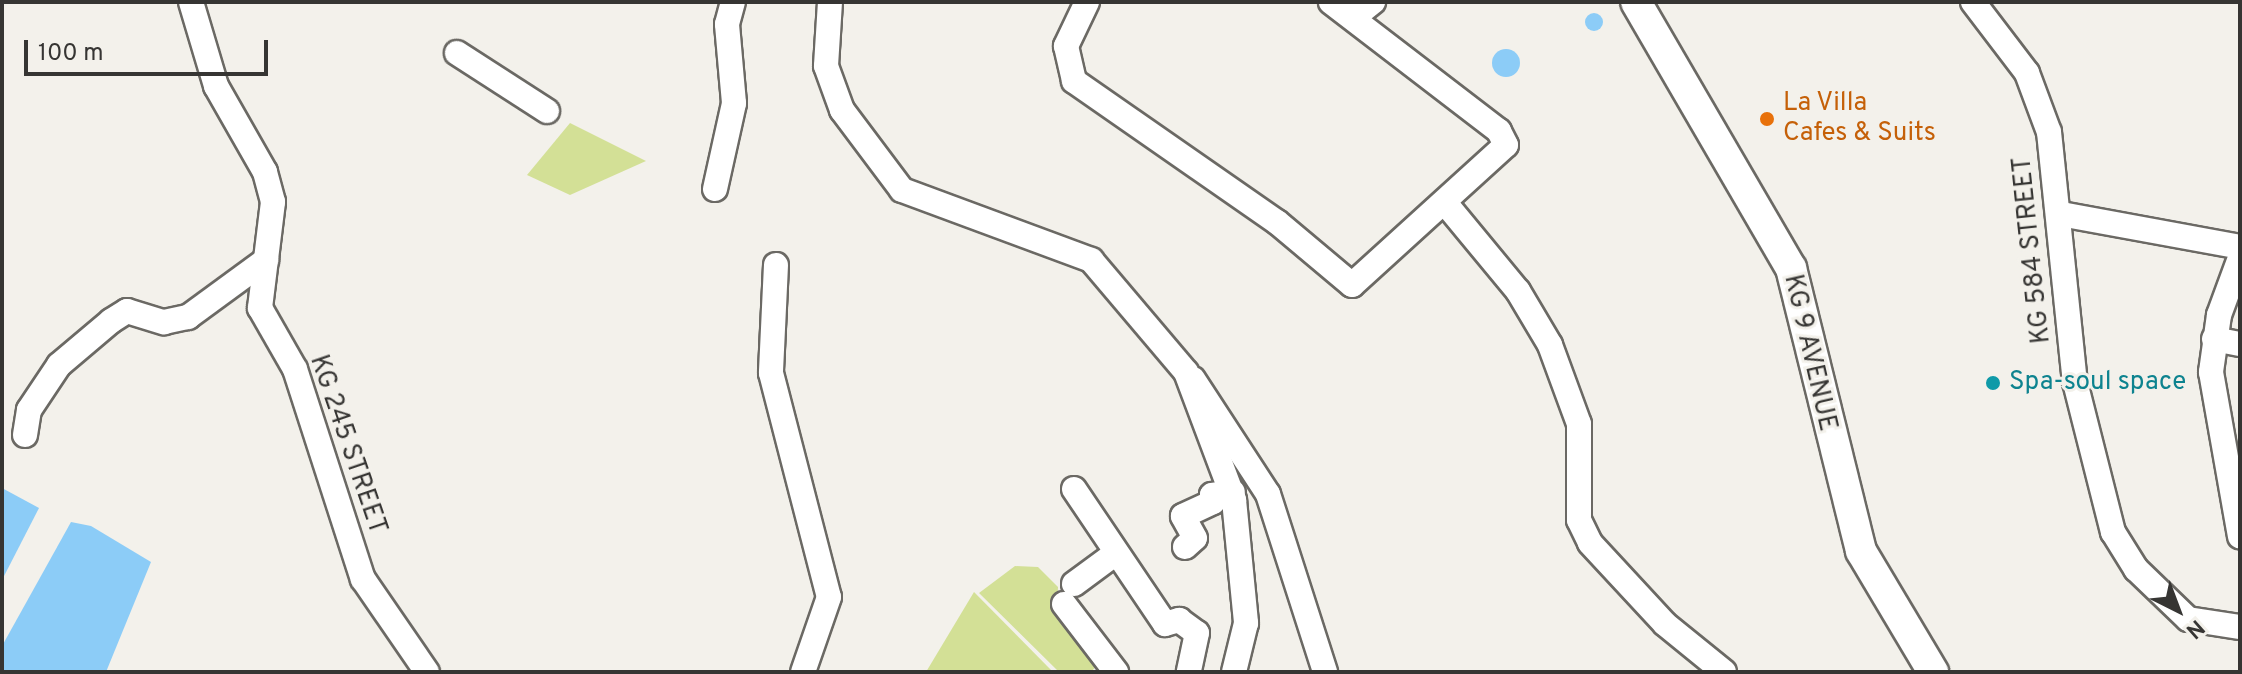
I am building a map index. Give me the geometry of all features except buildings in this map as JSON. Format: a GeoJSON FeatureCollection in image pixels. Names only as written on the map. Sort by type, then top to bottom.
{"type":"FeatureCollection","features":[{"type":"Feature","properties":{"kind":"main road","name":"KG 9 AVENUE"},"geometry":{"type":"LineString","coordinates":[[1636,2],[1791,268],[1861,551],[1930,671]]}},
{"type":"Feature","properties":{"kind":"street","name":"KG 245 STREET"},"geometry":{"type":"LineString","coordinates":[[191,2],[220,95],[265,172],[273,202],[260,308],[295,369],[363,579],[427,672]]}},
{"type":"Feature","properties":{"kind":"street"},"geometry":{"type":"LineString","coordinates":[[715,189],[734,103],[727,24],[733,2]]}},
{"type":"Feature","properties":{"kind":"street"},"geometry":{"type":"LineString","coordinates":[[830,2],[826,66],[842,110],[902,190],[1091,260],[1186,372],[1268,494],[1325,672]]}},
{"type":"Feature","properties":{"kind":"street"},"geometry":{"type":"LineString","coordinates":[[1087,2],[1066,46],[1074,81],[1277,222],[1346,284],[1358,283],[1503,153],[1505,137],[1331,2]]}},
{"type":"Feature","properties":{"kind":"street"},"geometry":{"type":"LineString","coordinates":[[1353,18],[1373,2]]}},
{"type":"Feature","properties":{"kind":"street","name":"KG 584 STREET"},"geometry":{"type":"LineString","coordinates":[[1973,2],[2039,95],[2061,214],[2075,382],[2113,532],[2136,569],[2188,619],[2240,627]]}},
{"type":"Feature","properties":{"kind":"street"},"geometry":{"type":"LineString","coordinates":[[457,53],[547,111]]}},
{"type":"Feature","properties":{"kind":"street"},"geometry":{"type":"LineString","coordinates":[[1446,204],[1518,291],[1550,345],[1579,424],[1579,520],[1590,543],[1665,624],[1724,672]]}},
{"type":"Feature","properties":{"kind":"street"},"geometry":{"type":"LineString","coordinates":[[2061,214],[2240,247]]}},
{"type":"Feature","properties":{"kind":"street"},"geometry":{"type":"LineString","coordinates":[[2240,258],[2214,339],[2214,405],[2240,536]]}},
{"type":"Feature","properties":{"kind":"street"},"geometry":{"type":"LineString","coordinates":[[25,435],[29,410],[59,365],[111,321],[127,311],[164,322],[188,317],[266,260]]}},
{"type":"Feature","properties":{"kind":"street"},"geometry":{"type":"LineString","coordinates":[[776,265],[771,373],[829,597],[803,672]]}},
{"type":"Feature","properties":{"kind":"street"},"geometry":{"type":"LineString","coordinates":[[2214,339],[2240,344]]}},
{"type":"Feature","properties":{"kind":"street"},"geometry":{"type":"LineString","coordinates":[[1186,372],[1233,492],[1246,623],[1234,672]]}},
{"type":"Feature","properties":{"kind":"street"},"geometry":{"type":"LineString","coordinates":[[1074,489],[1165,624],[1179,620],[1197,633],[1189,672]]}},
{"type":"Feature","properties":{"kind":"street"},"geometry":{"type":"LineString","coordinates":[[1185,547],[1195,538],[1183,516],[1213,502],[1212,495],[1233,492]]}},
{"type":"Feature","properties":{"kind":"street"},"geometry":{"type":"LineString","coordinates":[[1116,553],[1069,594],[1116,672]]}},
{"type":"Feature","properties":{"kind":"green space"},"geometry":{"type":"Polygon","coordinates":[[[570,123],[646,161],[570,195],[527,175],[570,123]]]}},
{"type":"Feature","properties":{"kind":"green space"},"geometry":{"type":"Polygon","coordinates":[[[1015,566],[1038,567],[1058,587],[1057,607],[1102,660],[1091,672],[1059,672],[979,593],[1015,566]]]}},
{"type":"Feature","properties":{"kind":"green space"},"geometry":{"type":"Polygon","coordinates":[[[974,592],[1053,672],[926,672],[974,592]]]}},
{"type":"Feature","properties":{"kind":"water"},"geometry":{"type":"Polygon","coordinates":[[[1594,13],[1603,22],[1594,31],[1585,22],[1594,13]]]}},
{"type":"Feature","properties":{"kind":"water"},"geometry":{"type":"Polygon","coordinates":[[[1506,49],[1516,53],[1520,63],[1516,73],[1506,77],[1496,73],[1492,63],[1496,53],[1506,49]]]}},
{"type":"Feature","properties":{"kind":"water"},"geometry":{"type":"Polygon","coordinates":[[[2,488],[39,508],[2,580],[2,488]]]}},
{"type":"Feature","properties":{"kind":"water"},"geometry":{"type":"Polygon","coordinates":[[[71,522],[91,526],[151,562],[106,672],[2,672],[2,646],[71,522]]]}},
{"type":"Feature","properties":{"kind":"place","name":"La Villa Cafes & Suits"},"geometry":{"type":"Point","coordinates":[1767,119]}},
{"type":"Feature","properties":{"kind":"place","name":"Spa-soul space"},"geometry":{"type":"Point","coordinates":[1993,383]}}]}
